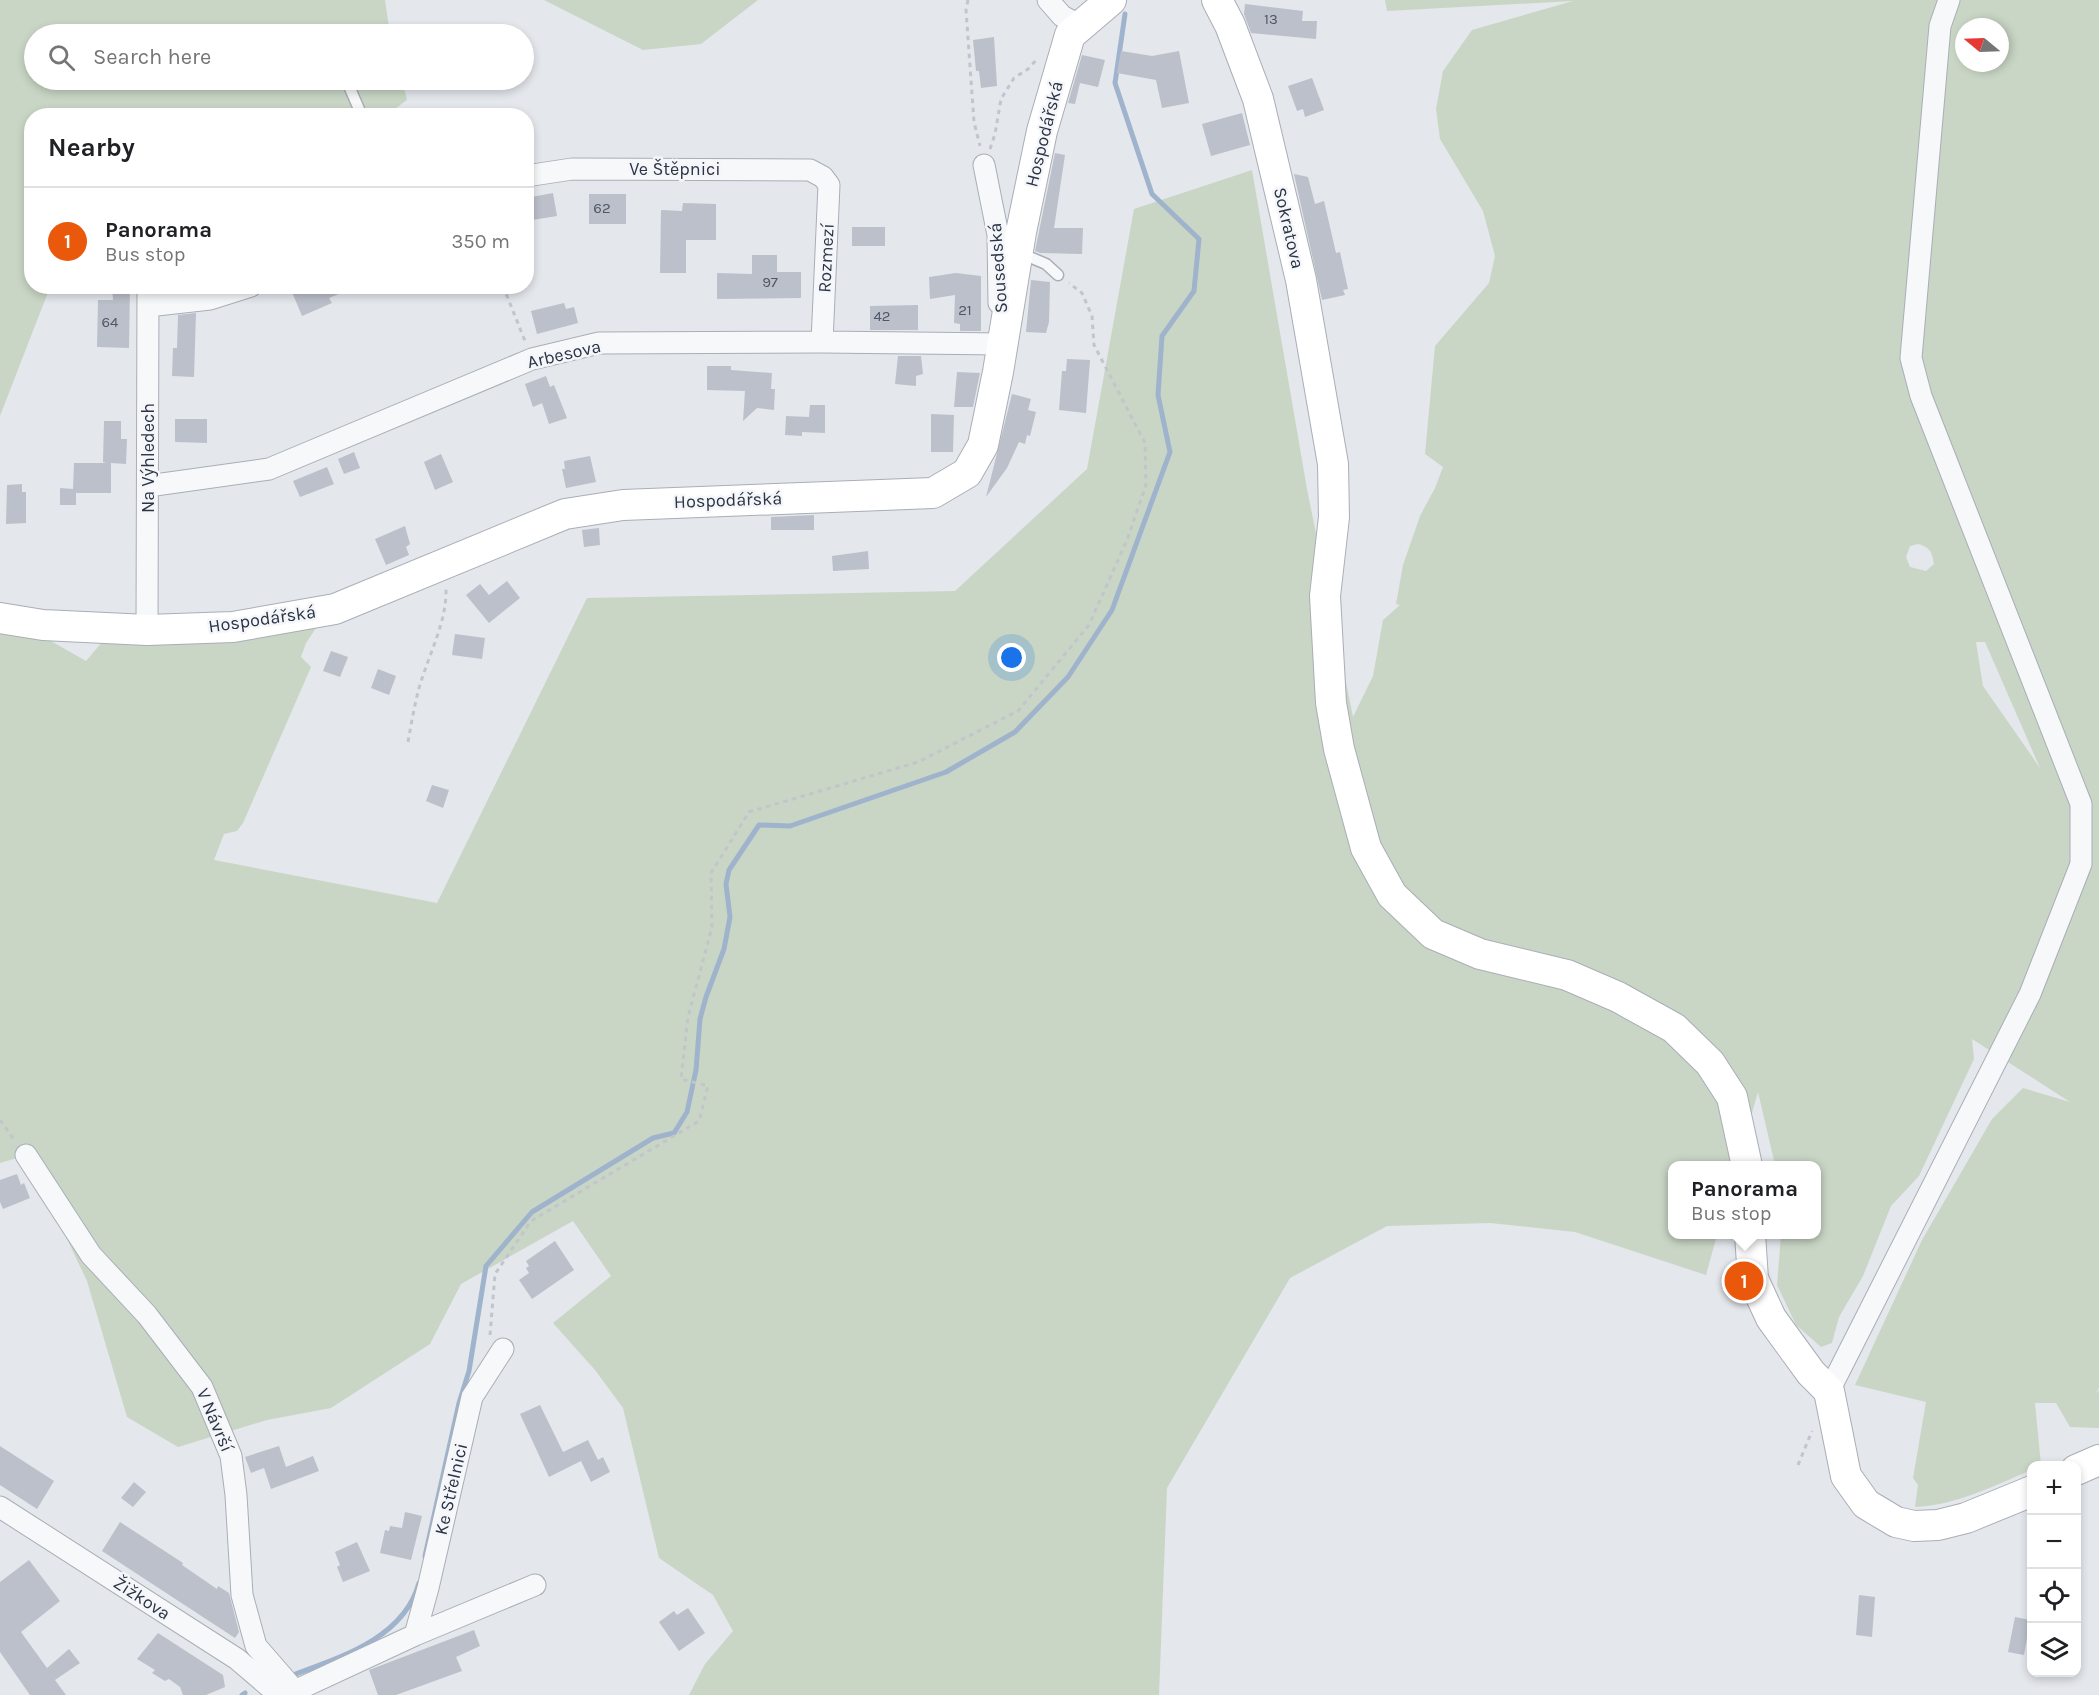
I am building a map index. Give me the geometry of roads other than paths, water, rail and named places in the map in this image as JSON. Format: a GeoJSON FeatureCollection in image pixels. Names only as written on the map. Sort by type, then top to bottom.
{"type":"FeatureCollection","features":[{"type":"Feature","properties":{"kind":"street"},"geometry":{"type":"LineString","coordinates":[[1048,0],[1062,16],[1081,26]]}},
{"type":"Feature","properties":{"kind":"street","name":"Hospodářská"},"geometry":{"type":"LineString","coordinates":[[0,618],[43,625],[147,630],[233,627],[335,609],[565,514],[623,505],[933,493],[967,473],[983,445],[1042,131],[1070,35],[1111,0]]}},
{"type":"Feature","properties":{"kind":"street","name":"Sokratova"},"geometry":{"type":"LineString","coordinates":[[1217,0],[1230,25],[1258,99],[1302,280],[1333,464],[1334,517],[1325,596],[1331,703],[1339,748],[1366,848],[1392,895],[1433,934],[1480,954],[1567,975],[1618,997],[1674,1028],[1710,1063],[1732,1097],[1746,1161]]}},
{"type":"Feature","properties":{"kind":"street"},"geometry":{"type":"LineString","coordinates":[[1829,1390],[2030,994],[2081,864],[2081,804],[1921,396],[1911,358],[1940,26],[1949,0]]}},
{"type":"Feature","properties":{"kind":"street","name":"Sousedská"},"geometry":{"type":"LineString","coordinates":[[984,165],[998,235],[999,305],[1004,340]]}},
{"type":"Feature","properties":{"kind":"street","name":"Ve Štěpnici"},"geometry":{"type":"LineString","coordinates":[[534,175],[573,169],[810,170],[823,177]]}},
{"type":"Feature","properties":{"kind":"street","name":"Rozmezí"},"geometry":{"type":"LineString","coordinates":[[822,342],[829,185],[823,177]]}},
{"type":"Feature","properties":{"kind":"street"},"geometry":{"type":"LineString","coordinates":[[148,296],[210,299],[225,294]]}},
{"type":"Feature","properties":{"kind":"street","name":"Na Výhledech"},"geometry":{"type":"LineString","coordinates":[[147,630],[148,296]]}},
{"type":"Feature","properties":{"kind":"street","name":"Arbesova"},"geometry":{"type":"LineString","coordinates":[[148,486],[269,469],[532,359],[598,343],[1004,340]]}},
{"type":"Feature","properties":{"kind":"street","name":"V Návrší"},"geometry":{"type":"LineString","coordinates":[[26,1155],[91,1255],[147,1315],[202,1387],[231,1456],[236,1495],[242,1595],[256,1646],[287,1694]]}},
{"type":"Feature","properties":{"kind":"street"},"geometry":{"type":"LineString","coordinates":[[1750,1239],[1753,1279],[1771,1318],[1811,1373],[1829,1390],[1846,1476],[1866,1504],[1896,1522],[1914,1526],[1938,1525],[1966,1518],[2027,1493]]}},
{"type":"Feature","properties":{"kind":"street","name":"Ke Střelnici"},"geometry":{"type":"LineString","coordinates":[[414,1635],[428,1588],[472,1397],[496,1343]]}},
{"type":"Feature","properties":{"kind":"street"},"geometry":{"type":"LineString","coordinates":[[2081,1468],[2099,1460]]}},
{"type":"Feature","properties":{"kind":"street","name":"Žižkova"},"geometry":{"type":"LineString","coordinates":[[0,1507],[237,1659],[287,1694]]}},
{"type":"Feature","properties":{"kind":"street"},"geometry":{"type":"LineString","coordinates":[[287,1694],[414,1635],[535,1585]]}},
{"type":"Feature","properties":{"kind":"lane"},"geometry":{"type":"LineString","coordinates":[[351,90],[359,108]]}},
{"type":"Feature","properties":{"kind":"lane"},"geometry":{"type":"LineString","coordinates":[[1018,252],[1046,264],[1058,275]]}},
{"type":"Feature","properties":{"kind":"waterway"},"geometry":{"type":"LineString","coordinates":[[425,1556],[459,1403],[469,1371],[486,1266],[532,1212],[653,1138],[674,1133],[687,1112],[696,1070],[700,1019],[724,949],[730,917],[726,884],[729,870],[759,825],[790,826],[946,772],[1015,732],[1068,677],[1112,610],[1170,452],[1158,395],[1162,336],[1194,291],[1199,239],[1152,194],[1115,83],[1125,14]]}},
{"type":"Feature","properties":{"kind":"waterway"},"geometry":{"type":"LineString","coordinates":[[290,1676],[348,1653],[384,1632],[399,1619],[411,1602],[419,1583]]}},
{"type":"Feature","properties":{"kind":"place","name":"Panorama"},"geometry":{"type":"Point","coordinates":[1744,1281]}}]}
